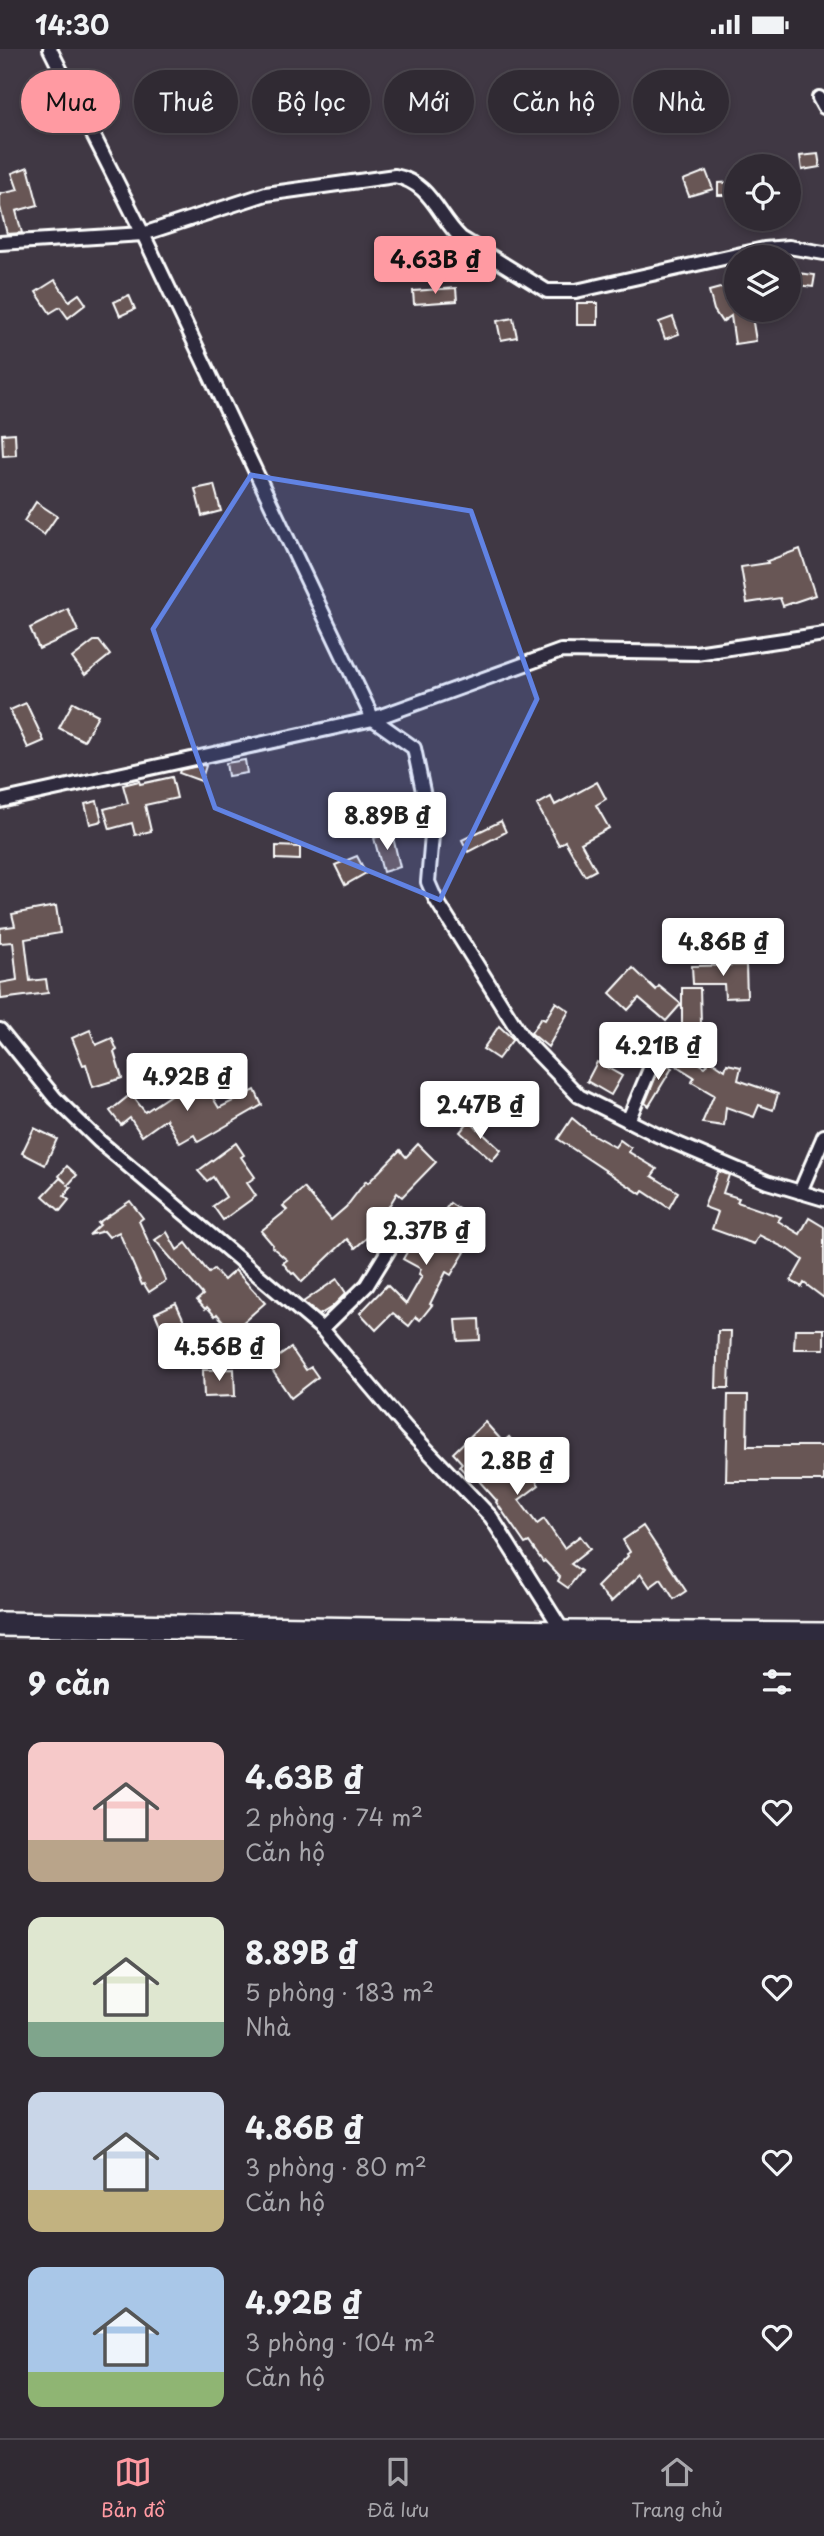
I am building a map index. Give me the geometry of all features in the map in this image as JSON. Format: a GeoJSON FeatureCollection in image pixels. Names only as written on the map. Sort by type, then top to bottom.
{"type":"FeatureCollection","features":[{"type":"Feature","properties":{"kind":"highway"},"geometry":{"type":"LineString","coordinates":[[0,1624],[824,1635]]}},
{"type":"Feature","properties":{"kind":"street"},"geometry":{"type":"LineString","coordinates":[[50,49],[144,234],[373,719],[414,748],[432,835],[428,882],[435,898],[522,1037],[579,1096],[628,1121],[767,1182],[824,1199]]}},
{"type":"Feature","properties":{"kind":"street"},"geometry":{"type":"LineString","coordinates":[[0,243],[144,234],[266,194],[395,176],[410,179],[425,190],[461,238],[547,291],[558,293],[589,289],[781,247],[824,253]]}},
{"type":"Feature","properties":{"kind":"street"},"geometry":{"type":"LineString","coordinates":[[0,801],[373,719],[561,651],[696,653],[824,634]]}},
{"type":"Feature","properties":{"kind":"street"},"geometry":{"type":"LineString","coordinates":[[0,1030],[55,1098],[99,1141],[322,1329],[405,1427],[491,1517],[564,1633]]}},
{"type":"Feature","properties":{"kind":"street"},"geometry":{"type":"LineString","coordinates":[[628,1121],[655,1057],[688,1047]]}},
{"type":"Feature","properties":{"kind":"street"},"geometry":{"type":"LineString","coordinates":[[800,1192],[824,1136]]}},
{"type":"Feature","properties":{"kind":"street"},"geometry":{"type":"LineString","coordinates":[[322,1329],[367,1285],[391,1246]]}},
{"type":"Feature","properties":{"kind":"highlighted area"},"geometry":{"type":"Polygon","coordinates":[[[251,475],[471,511],[537,699],[440,900],[215,808],[153,629],[251,475]]]}},
{"type":"Feature","properties":{"kind":"building"},"geometry":{"type":"Polygon","coordinates":[[[818,154],[820,167],[802,170],[801,156],[818,154]]]}},
{"type":"Feature","properties":{"kind":"building"},"geometry":{"type":"Polygon","coordinates":[[[28,167],[38,205],[16,211],[22,233],[7,234],[0,207],[0,194],[18,190],[12,173],[28,167]]]}},
{"type":"Feature","properties":{"kind":"building"},"geometry":{"type":"Polygon","coordinates":[[[706,171],[713,189],[689,196],[683,180],[706,171]]]}},
{"type":"Feature","properties":{"kind":"building"},"geometry":{"type":"Polygon","coordinates":[[[718,183],[724,183],[724,195],[718,195],[718,183]]]}},
{"type":"Feature","properties":{"kind":"building"},"geometry":{"type":"Polygon","coordinates":[[[801,273],[815,275],[813,287],[801,286],[801,273]]]}},
{"type":"Feature","properties":{"kind":"building"},"geometry":{"type":"Polygon","coordinates":[[[55,280],[69,301],[79,294],[86,304],[68,318],[60,307],[50,313],[36,292],[55,280]]]}},
{"type":"Feature","properties":{"kind":"building"},"geometry":{"type":"Polygon","coordinates":[[[724,287],[722,322],[714,310],[709,291],[724,287]]]}},
{"type":"Feature","properties":{"kind":"building"},"geometry":{"type":"Polygon","coordinates":[[[456,288],[457,301],[414,304],[413,291],[456,288]]]}},
{"type":"Feature","properties":{"kind":"building"},"geometry":{"type":"Polygon","coordinates":[[[129,295],[135,309],[120,316],[114,302],[129,295]]]}},
{"type":"Feature","properties":{"kind":"building"},"geometry":{"type":"Polygon","coordinates":[[[577,303],[598,303],[598,325],[577,325],[577,303]]]}},
{"type":"Feature","properties":{"kind":"building"},"geometry":{"type":"Polygon","coordinates":[[[673,317],[679,334],[665,339],[659,322],[673,317]]]}},
{"type":"Feature","properties":{"kind":"building"},"geometry":{"type":"Polygon","coordinates":[[[513,318],[517,337],[501,340],[497,321],[513,318]]]}},
{"type":"Feature","properties":{"kind":"building"},"geometry":{"type":"Polygon","coordinates":[[[732,322],[753,322],[756,341],[735,344],[732,322]]]}},
{"type":"Feature","properties":{"kind":"building"},"geometry":{"type":"Polygon","coordinates":[[[15,433],[16,455],[3,456],[2,434],[15,433]]]}},
{"type":"Feature","properties":{"kind":"building"},"geometry":{"type":"Polygon","coordinates":[[[214,485],[221,511],[202,516],[195,489],[214,485]]]}},
{"type":"Feature","properties":{"kind":"building"},"geometry":{"type":"Polygon","coordinates":[[[36,502],[57,516],[44,535],[24,521],[36,502]]]}},
{"type":"Feature","properties":{"kind":"building"},"geometry":{"type":"Polygon","coordinates":[[[800,549],[815,595],[783,606],[780,598],[747,603],[741,567],[768,563],[767,561],[800,549]]]}},
{"type":"Feature","properties":{"kind":"building"},"geometry":{"type":"Polygon","coordinates":[[[68,609],[78,631],[39,649],[30,628],[68,609]]]}},
{"type":"Feature","properties":{"kind":"building"},"geometry":{"type":"Polygon","coordinates":[[[94,641],[99,641],[110,655],[85,675],[72,658],[94,641]]]}},
{"type":"Feature","properties":{"kind":"building"},"geometry":{"type":"Polygon","coordinates":[[[73,702],[98,715],[84,741],[59,728],[73,702]]]}},
{"type":"Feature","properties":{"kind":"building"},"geometry":{"type":"Polygon","coordinates":[[[26,703],[44,741],[28,748],[10,710],[26,703]]]}},
{"type":"Feature","properties":{"kind":"building"},"geometry":{"type":"Polygon","coordinates":[[[245,760],[247,773],[228,776],[226,763],[245,760]]]}},
{"type":"Feature","properties":{"kind":"building"},"geometry":{"type":"Polygon","coordinates":[[[206,766],[201,781],[179,773],[180,770],[206,766]]]}},
{"type":"Feature","properties":{"kind":"building"},"geometry":{"type":"Polygon","coordinates":[[[172,777],[177,798],[145,805],[151,831],[135,835],[132,823],[110,829],[104,809],[128,803],[123,785],[172,777]]]}},
{"type":"Feature","properties":{"kind":"building"},"geometry":{"type":"Polygon","coordinates":[[[597,782],[606,799],[596,805],[609,828],[581,843],[596,870],[585,876],[565,841],[559,845],[537,805],[551,797],[555,805],[597,782]]]}},
{"type":"Feature","properties":{"kind":"building"},"geometry":{"type":"Polygon","coordinates":[[[97,801],[102,821],[90,824],[85,804],[97,801]]]}},
{"type":"Feature","properties":{"kind":"building"},"geometry":{"type":"Polygon","coordinates":[[[501,821],[506,832],[468,852],[462,840],[501,821]]]}},
{"type":"Feature","properties":{"kind":"building"},"geometry":{"type":"Polygon","coordinates":[[[392,833],[400,867],[383,872],[374,838],[392,833]]]}},
{"type":"Feature","properties":{"kind":"building"},"geometry":{"type":"Polygon","coordinates":[[[276,846],[300,847],[300,860],[276,859],[276,846]]]}},
{"type":"Feature","properties":{"kind":"building"},"geometry":{"type":"Polygon","coordinates":[[[357,856],[366,873],[345,885],[335,865],[357,856]]]}},
{"type":"Feature","properties":{"kind":"building"},"geometry":{"type":"Polygon","coordinates":[[[56,906],[60,933],[25,939],[30,981],[46,979],[48,993],[1,999],[0,983],[17,980],[13,942],[0,943],[0,928],[15,926],[12,914],[56,906]]]}},
{"type":"Feature","properties":{"kind":"building"},"geometry":{"type":"Polygon","coordinates":[[[746,965],[747,997],[725,998],[724,984],[693,984],[692,966],[746,965]]]}},
{"type":"Feature","properties":{"kind":"building"},"geometry":{"type":"Polygon","coordinates":[[[633,968],[656,990],[659,986],[681,1004],[666,1021],[639,998],[628,1010],[610,993],[633,968]]]}},
{"type":"Feature","properties":{"kind":"building"},"geometry":{"type":"Polygon","coordinates":[[[682,988],[700,988],[701,1024],[682,1025],[682,988]]]}},
{"type":"Feature","properties":{"kind":"building"},"geometry":{"type":"Polygon","coordinates":[[[556,1002],[569,1011],[548,1047],[531,1033],[541,1018],[545,1020],[556,1002]]]}},
{"type":"Feature","properties":{"kind":"building"},"geometry":{"type":"Polygon","coordinates":[[[499,1026],[513,1039],[498,1059],[483,1049],[499,1026]]]}},
{"type":"Feature","properties":{"kind":"building"},"geometry":{"type":"Polygon","coordinates":[[[90,1030],[96,1045],[112,1038],[122,1078],[93,1087],[86,1064],[83,1065],[72,1038],[90,1030]]]}},
{"type":"Feature","properties":{"kind":"building"},"geometry":{"type":"Polygon","coordinates":[[[687,1056],[705,1067],[710,1060],[725,1070],[727,1064],[741,1067],[738,1080],[778,1094],[773,1110],[759,1105],[754,1117],[726,1107],[724,1126],[702,1123],[714,1095],[692,1082],[694,1077],[672,1063],[687,1056]]]}},
{"type":"Feature","properties":{"kind":"building"},"geometry":{"type":"Polygon","coordinates":[[[597,1062],[622,1076],[611,1095],[587,1081],[597,1062]]]}},
{"type":"Feature","properties":{"kind":"building"},"geometry":{"type":"Polygon","coordinates":[[[661,1064],[672,1068],[649,1106],[645,1103],[661,1064]]]}},
{"type":"Feature","properties":{"kind":"building"},"geometry":{"type":"Polygon","coordinates":[[[202,1080],[219,1108],[255,1090],[262,1105],[198,1142],[194,1135],[180,1143],[166,1119],[142,1136],[130,1118],[121,1125],[110,1111],[131,1094],[145,1112],[175,1092],[177,1096],[202,1080]]]}},
{"type":"Feature","properties":{"kind":"building"},"geometry":{"type":"Polygon","coordinates":[[[572,1118],[590,1133],[615,1147],[620,1140],[631,1148],[629,1152],[657,1169],[652,1176],[678,1192],[669,1208],[643,1191],[641,1194],[558,1139],[572,1118]]]}},
{"type":"Feature","properties":{"kind":"building"},"geometry":{"type":"Polygon","coordinates":[[[469,1121],[501,1150],[492,1161],[460,1132],[469,1121]]]}},
{"type":"Feature","properties":{"kind":"building"},"geometry":{"type":"Polygon","coordinates":[[[34,1128],[57,1139],[45,1165],[22,1153],[34,1128]]]}},
{"type":"Feature","properties":{"kind":"building"},"geometry":{"type":"Polygon","coordinates":[[[236,1143],[244,1155],[241,1157],[255,1177],[247,1183],[256,1196],[223,1220],[213,1206],[226,1197],[213,1177],[207,1181],[198,1171],[236,1143]]]}},
{"type":"Feature","properties":{"kind":"building"},"geometry":{"type":"Polygon","coordinates":[[[418,1144],[436,1162],[402,1197],[397,1193],[383,1216],[388,1220],[379,1230],[355,1248],[347,1239],[302,1282],[292,1274],[283,1263],[287,1260],[272,1247],[261,1231],[287,1210],[283,1206],[304,1188],[331,1220],[346,1207],[366,1181],[368,1183],[400,1150],[406,1157],[418,1144]]]}},
{"type":"Feature","properties":{"kind":"building"},"geometry":{"type":"Polygon","coordinates":[[[67,1166],[77,1175],[68,1185],[71,1188],[64,1196],[69,1200],[60,1211],[43,1196],[60,1178],[66,1183],[59,1176],[67,1166]]]}},
{"type":"Feature","properties":{"kind":"building"},"geometry":{"type":"Polygon","coordinates":[[[718,1171],[729,1175],[723,1193],[739,1198],[737,1202],[781,1217],[778,1221],[800,1234],[809,1218],[824,1227],[824,1298],[804,1283],[802,1287],[791,1281],[803,1260],[791,1251],[759,1235],[754,1244],[712,1229],[718,1212],[704,1207],[718,1171]]]}},
{"type":"Feature","properties":{"kind":"building"},"geometry":{"type":"Polygon","coordinates":[[[130,1201],[143,1218],[139,1221],[166,1281],[149,1292],[144,1284],[142,1285],[119,1232],[109,1237],[104,1231],[89,1235],[100,1225],[98,1223],[130,1201]]]}},
{"type":"Feature","properties":{"kind":"building"},"geometry":{"type":"Polygon","coordinates":[[[450,1203],[480,1224],[461,1250],[465,1252],[451,1275],[446,1272],[430,1304],[432,1305],[420,1320],[416,1317],[409,1326],[393,1313],[376,1330],[360,1313],[387,1285],[406,1304],[422,1276],[419,1274],[421,1269],[403,1259],[427,1217],[436,1222],[450,1203]]]}},
{"type":"Feature","properties":{"kind":"building"},"geometry":{"type":"Polygon","coordinates":[[[167,1232],[177,1250],[186,1243],[209,1273],[214,1269],[224,1280],[235,1270],[265,1303],[232,1332],[217,1314],[215,1316],[207,1307],[205,1309],[197,1300],[203,1295],[155,1240],[167,1232]]]}},
{"type":"Feature","properties":{"kind":"building"},"geometry":{"type":"Polygon","coordinates":[[[337,1279],[346,1293],[332,1307],[319,1315],[303,1302],[337,1279]]]}},
{"type":"Feature","properties":{"kind":"building"},"geometry":{"type":"Polygon","coordinates":[[[176,1303],[187,1327],[165,1337],[155,1313],[176,1303]]]}},
{"type":"Feature","properties":{"kind":"building"},"geometry":{"type":"Polygon","coordinates":[[[479,1319],[480,1340],[458,1341],[456,1320],[479,1319]]]}},
{"type":"Feature","properties":{"kind":"building"},"geometry":{"type":"Polygon","coordinates":[[[795,1329],[824,1329],[824,1349],[794,1349],[795,1329]]]}},
{"type":"Feature","properties":{"kind":"building"},"geometry":{"type":"Polygon","coordinates":[[[718,1331],[731,1331],[729,1388],[716,1388],[718,1331]]]}},
{"type":"Feature","properties":{"kind":"building"},"geometry":{"type":"Polygon","coordinates":[[[291,1348],[306,1370],[311,1367],[318,1377],[291,1398],[268,1364],[291,1348]]]}},
{"type":"Feature","properties":{"kind":"building"},"geometry":{"type":"Polygon","coordinates":[[[234,1369],[235,1396],[204,1397],[203,1370],[234,1369]]]}},
{"type":"Feature","properties":{"kind":"building"},"geometry":{"type":"Polygon","coordinates":[[[728,1395],[748,1395],[747,1446],[824,1446],[824,1481],[726,1481],[728,1395]]]}},
{"type":"Feature","properties":{"kind":"building"},"geometry":{"type":"Polygon","coordinates":[[[485,1422],[503,1442],[509,1437],[532,1465],[527,1469],[539,1485],[519,1500],[537,1524],[544,1519],[564,1548],[580,1536],[590,1549],[571,1564],[581,1571],[568,1588],[558,1581],[560,1577],[543,1562],[529,1542],[525,1544],[497,1501],[471,1472],[467,1475],[459,1466],[462,1463],[453,1453],[485,1422]]]}},
{"type":"Feature","properties":{"kind":"building"},"geometry":{"type":"Polygon","coordinates":[[[643,1526],[686,1591],[674,1599],[661,1579],[650,1587],[641,1574],[611,1602],[597,1587],[628,1556],[630,1552],[623,1540],[643,1526]]]}}]}
